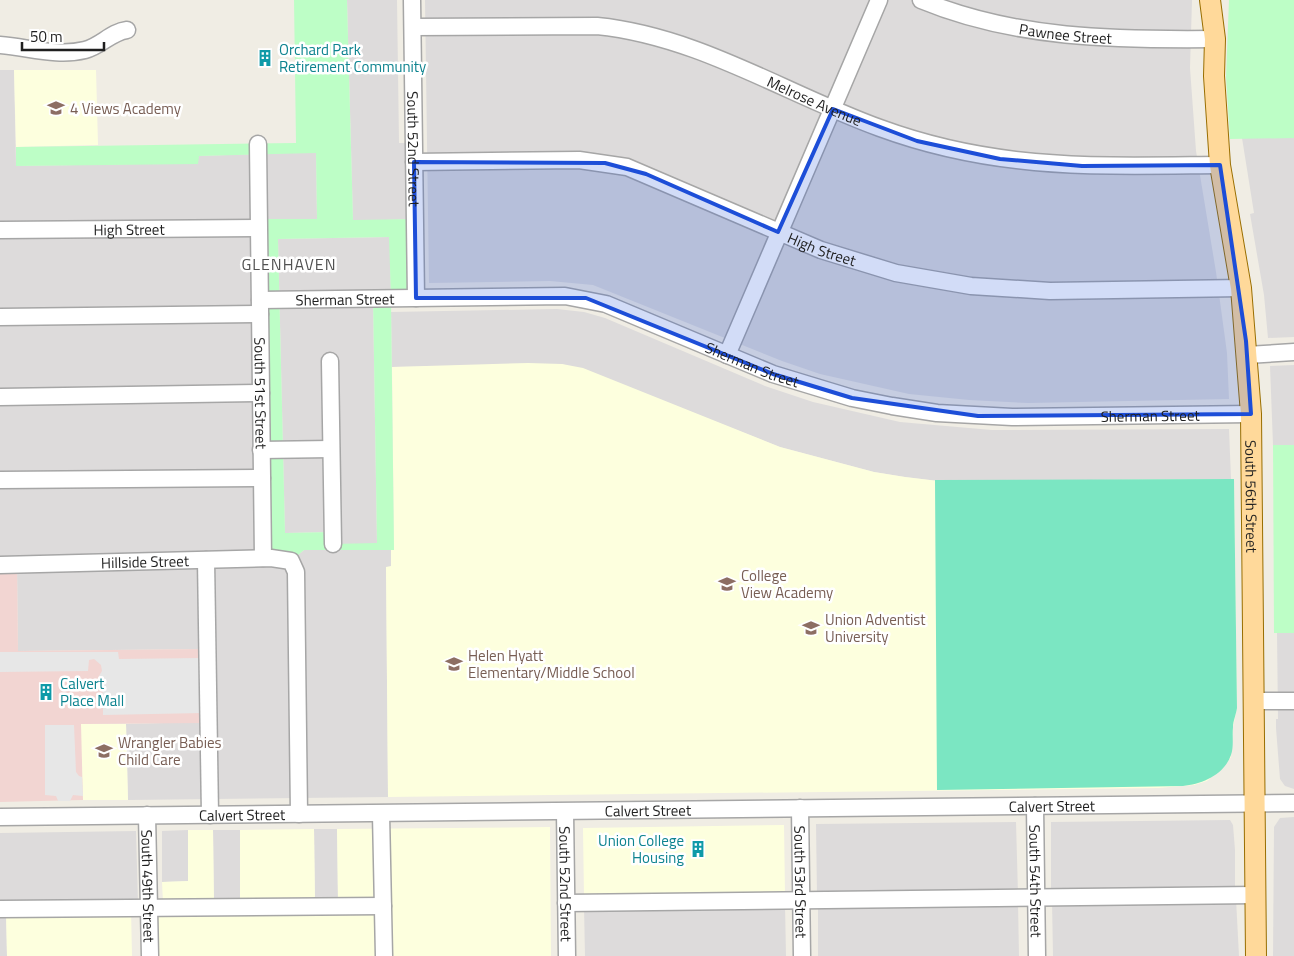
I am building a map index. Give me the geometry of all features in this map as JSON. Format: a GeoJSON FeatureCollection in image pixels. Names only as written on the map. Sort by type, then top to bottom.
{"type":"FeatureCollection","features":[{"type":"Feature","properties":{"kind":"main road","name":"South 56th Street"},"geometry":{"type":"LineString","coordinates":[[1210,0],[1214,39],[1214,84],[1220,165],[1241,288],[1251,414],[1256,956]]}},
{"type":"Feature","properties":{"kind":"main road","name":"South 56th Street"},"geometry":{"type":"LineString","coordinates":[[1214,39],[1221,0]]}},
{"type":"Feature","properties":{"kind":"street","name":"South 52nd Street"},"geometry":{"type":"LineString","coordinates":[[412,0],[416,298]]}},
{"type":"Feature","properties":{"kind":"street"},"geometry":{"type":"LineString","coordinates":[[726,355],[880,0]]}},
{"type":"Feature","properties":{"kind":"street","name":"Pawnee Street"},"geometry":{"type":"LineString","coordinates":[[921,0],[968,16],[1013,28],[1054,34],[1127,40],[1214,39]]}},
{"type":"Feature","properties":{"kind":"street","name":"Melrose Avenue"},"geometry":{"type":"LineString","coordinates":[[413,27],[597,26],[641,32],[679,43],[833,109],[917,140],[1000,159],[1082,166],[1220,165]]}},
{"type":"Feature","properties":{"kind":"street"},"geometry":{"type":"LineString","coordinates":[[0,45],[61,53],[76,52],[88,49],[112,35],[127,30]]}},
{"type":"Feature","properties":{"kind":"street","name":"South 51st Street"},"geometry":{"type":"LineString","coordinates":[[258,144],[263,558]]}},
{"type":"Feature","properties":{"kind":"street","name":"High Street"},"geometry":{"type":"LineString","coordinates":[[414,162],[579,160],[605,163],[646,174],[778,232],[858,262],[896,273],[971,286],[1050,291],[1241,288]]}},
{"type":"Feature","properties":{"kind":"street","name":"High Street"},"geometry":{"type":"LineString","coordinates":[[0,230],[258,228]]}},
{"type":"Feature","properties":{"kind":"street","name":"Sherman Street"},"geometry":{"type":"LineString","coordinates":[[0,317],[260,307],[416,298],[565,296],[586,298],[606,304],[773,374],[836,394],[892,406],[937,413],[1012,417],[1251,414]]}},
{"type":"Feature","properties":{"kind":"street"},"geometry":{"type":"LineString","coordinates":[[1247,355],[1294,352]]}},
{"type":"Feature","properties":{"kind":"street"},"geometry":{"type":"LineString","coordinates":[[330,361],[333,544]]}},
{"type":"Feature","properties":{"kind":"street"},"geometry":{"type":"LineString","coordinates":[[0,397],[261,393]]}},
{"type":"Feature","properties":{"kind":"street"},"geometry":{"type":"LineString","coordinates":[[262,450],[331,449]]}},
{"type":"Feature","properties":{"kind":"street"},"geometry":{"type":"LineString","coordinates":[[0,480],[262,478]]}},
{"type":"Feature","properties":{"kind":"street","name":"Hillside Street"},"geometry":{"type":"LineString","coordinates":[[0,565],[263,558],[280,558],[290,561],[296,572],[299,814]]}},
{"type":"Feature","properties":{"kind":"street"},"geometry":{"type":"LineString","coordinates":[[206,560],[210,815]]}},
{"type":"Feature","properties":{"kind":"street"},"geometry":{"type":"LineString","coordinates":[[1253,701],[1294,701]]}},
{"type":"Feature","properties":{"kind":"street","name":"Calvert Street"},"geometry":{"type":"LineString","coordinates":[[0,817],[1294,803]]}},
{"type":"Feature","properties":{"kind":"street","name":"South 54th Street"},"geometry":{"type":"LineString","coordinates":[[1034,806],[1037,956]]}},
{"type":"Feature","properties":{"kind":"street","name":"South 53rd Street"},"geometry":{"type":"LineString","coordinates":[[800,808],[802,956]]}},
{"type":"Feature","properties":{"kind":"street","name":"South 52nd Street"},"geometry":{"type":"LineString","coordinates":[[565,812],[567,956]]}},
{"type":"Feature","properties":{"kind":"street"},"geometry":{"type":"LineString","coordinates":[[382,814],[384,956]]}},
{"type":"Feature","properties":{"kind":"street","name":"South 49th Street"},"geometry":{"type":"LineString","coordinates":[[148,815],[150,956]]}},
{"type":"Feature","properties":{"kind":"street"},"geometry":{"type":"LineString","coordinates":[[566,903],[1255,895]]}},
{"type":"Feature","properties":{"kind":"street"},"geometry":{"type":"LineString","coordinates":[[0,909],[383,906]]}},
{"type":"Feature","properties":{"kind":"highlighted area"},"geometry":{"type":"Polygon","coordinates":[[[833,109],[917,141],[1000,159],[1082,166],[1220,165],[1246,341],[1251,414],[978,416],[852,398],[773,374],[586,298],[416,298],[414,162],[605,163],[646,174],[778,232],[833,109]]]}},
{"type":"Feature","properties":{"kind":"shaded area"},"geometry":{"type":"Polygon","coordinates":[[[347,0],[397,0],[399,143],[414,143],[415,219],[353,221],[347,0]]]}},
{"type":"Feature","properties":{"kind":"shaded area"},"geometry":{"type":"Polygon","coordinates":[[[425,0],[1192,0],[1190,68],[1196,151],[1227,353],[1229,399],[1028,403],[909,394],[820,374],[782,361],[593,285],[550,281],[429,283],[425,0]]]}},
{"type":"Feature","properties":{"kind":"shaded area"},"geometry":{"type":"Polygon","coordinates":[[[0,70],[14,70],[16,166],[198,163],[198,156],[316,152],[317,219],[259,219],[263,558],[291,561],[304,550],[391,550],[391,567],[386,567],[388,797],[128,800],[126,724],[203,722],[202,649],[18,651],[17,565],[0,565],[0,70]]]}},
{"type":"Feature","properties":{"kind":"shaded area","name":"4 Views Academy"},"geometry":{"type":"Polygon","coordinates":[[[14,70],[96,70],[98,145],[16,147],[14,70]]]}},
{"type":"Feature","properties":{"kind":"shaded area"},"geometry":{"type":"Polygon","coordinates":[[[1242,138],[1294,138],[1294,337],[1268,338],[1264,295],[1250,214],[1254,213],[1242,138]]]}},
{"type":"Feature","properties":{"kind":"shaded area"},"geometry":{"type":"Polygon","coordinates":[[[390,237],[391,298],[373,299],[377,544],[333,544],[332,532],[285,533],[278,239],[390,237]]]}},
{"type":"Feature","properties":{"kind":"shaded area"},"geometry":{"type":"Polygon","coordinates":[[[557,309],[584,312],[605,318],[765,386],[813,402],[900,422],[992,430],[1229,429],[1231,479],[938,481],[905,477],[874,472],[780,447],[635,390],[562,364],[392,367],[391,312],[557,309]]]}},
{"type":"Feature","properties":{"kind":"shaded area","name":"Union Adventist University"},"geometry":{"type":"Polygon","coordinates":[[[528,363],[562,364],[583,368],[780,447],[874,472],[938,481],[1234,479],[1237,708],[1233,727],[1231,757],[1207,781],[1194,785],[1158,788],[388,797],[386,567],[391,566],[391,550],[394,550],[392,367],[528,363]]]}},
{"type":"Feature","properties":{"kind":"shaded area"},"geometry":{"type":"Polygon","coordinates":[[[1294,365],[1294,445],[1273,445],[1270,366],[1294,365]]]}},
{"type":"Feature","properties":{"kind":"shaded area"},"geometry":{"type":"Polygon","coordinates":[[[17,564],[18,651],[202,649],[203,723],[82,724],[83,800],[0,802],[0,565],[17,564]]]}},
{"type":"Feature","properties":{"kind":"shaded area"},"geometry":{"type":"Polygon","coordinates":[[[1277,633],[1294,633],[1294,789],[1285,786],[1280,779],[1276,728],[1276,719],[1278,719],[1277,633]]]}},
{"type":"Feature","properties":{"kind":"shaded area"},"geometry":{"type":"Polygon","coordinates":[[[0,652],[118,652],[119,659],[200,658],[202,713],[103,715],[103,694],[99,676],[102,671],[101,665],[94,659],[89,660],[88,671],[0,672],[0,652]]]}},
{"type":"Feature","properties":{"kind":"shaded area","name":"Wrangler Babies Child Care"},"geometry":{"type":"Polygon","coordinates":[[[81,724],[126,724],[128,800],[83,800],[81,724]]]}},
{"type":"Feature","properties":{"kind":"shaded area"},"geometry":{"type":"Polygon","coordinates":[[[45,725],[74,725],[76,772],[82,777],[83,796],[73,795],[70,801],[58,801],[56,796],[45,795],[45,725]]]}},
{"type":"Feature","properties":{"kind":"shaded area"},"geometry":{"type":"Polygon","coordinates":[[[1294,817],[1294,956],[1273,956],[1274,827],[1280,818],[1294,817]]]}},
{"type":"Feature","properties":{"kind":"shaded area"},"geometry":{"type":"Polygon","coordinates":[[[1230,820],[1233,825],[1235,850],[1235,891],[1051,893],[1051,822],[1230,820]]]}},
{"type":"Feature","properties":{"kind":"shaded area"},"geometry":{"type":"Polygon","coordinates":[[[1016,822],[1018,894],[817,896],[816,824],[1016,822]]]}},
{"type":"Feature","properties":{"kind":"shaded area"},"geometry":{"type":"Polygon","coordinates":[[[784,825],[785,895],[584,897],[583,828],[784,825]]]}},
{"type":"Feature","properties":{"kind":"shaded area"},"geometry":{"type":"Polygon","coordinates":[[[550,827],[551,956],[158,956],[158,911],[338,901],[337,829],[550,827]]]}},
{"type":"Feature","properties":{"kind":"shaded area"},"geometry":{"type":"Polygon","coordinates":[[[314,829],[337,829],[338,901],[315,901],[314,829]]]}},
{"type":"Feature","properties":{"kind":"shaded area"},"geometry":{"type":"Polygon","coordinates":[[[314,829],[315,901],[240,902],[240,830],[314,829]]]}},
{"type":"Feature","properties":{"kind":"shaded area"},"geometry":{"type":"Polygon","coordinates":[[[188,830],[189,881],[162,882],[162,831],[188,830]]]}},
{"type":"Feature","properties":{"kind":"shaded area"},"geometry":{"type":"Polygon","coordinates":[[[188,830],[213,830],[214,903],[163,903],[162,882],[188,881],[188,830]]]}},
{"type":"Feature","properties":{"kind":"shaded area"},"geometry":{"type":"Polygon","coordinates":[[[213,830],[240,830],[240,902],[214,903],[213,830]]]}},
{"type":"Feature","properties":{"kind":"shaded area"},"geometry":{"type":"Polygon","coordinates":[[[136,831],[138,903],[0,905],[0,833],[136,831]]]}},
{"type":"Feature","properties":{"kind":"shaded area"},"geometry":{"type":"Polygon","coordinates":[[[1236,899],[1239,956],[1053,956],[1052,901],[1236,899]]]}},
{"type":"Feature","properties":{"kind":"shaded area"},"geometry":{"type":"Polygon","coordinates":[[[1018,902],[1019,956],[818,956],[818,905],[1018,902]]]}},
{"type":"Feature","properties":{"kind":"shaded area"},"geometry":{"type":"Polygon","coordinates":[[[785,904],[786,956],[585,956],[584,907],[785,904]]]}},
{"type":"Feature","properties":{"kind":"shaded area"},"geometry":{"type":"Polygon","coordinates":[[[131,910],[132,956],[7,956],[6,912],[131,910]]]}},
{"type":"Feature","properties":{"kind":"shaded area"},"geometry":{"type":"Polygon","coordinates":[[[0,912],[6,912],[7,956],[0,956],[0,912]]]}},
{"type":"Feature","properties":{"kind":"green space"},"geometry":{"type":"Polygon","coordinates":[[[294,0],[347,0],[353,220],[415,219],[416,298],[391,299],[394,550],[304,550],[291,561],[263,558],[258,219],[317,219],[316,153],[199,156],[198,164],[16,166],[16,147],[296,143],[294,0]],[[389,237],[278,239],[285,533],[332,532],[333,544],[377,543],[373,298],[391,298],[389,237]]]}},
{"type":"Feature","properties":{"kind":"green space"},"geometry":{"type":"Polygon","coordinates":[[[1229,0],[1294,0],[1294,138],[1230,139],[1226,77],[1229,0]]]}},
{"type":"Feature","properties":{"kind":"green space"},"geometry":{"type":"Polygon","coordinates":[[[1273,445],[1294,445],[1294,633],[1274,633],[1273,445]]]}},
{"type":"Feature","properties":{"kind":"green space"},"geometry":{"type":"Polygon","coordinates":[[[1234,479],[1237,708],[1233,725],[1232,752],[1223,768],[1205,781],[1183,786],[937,790],[935,480],[1234,479]]]}},
{"type":"Feature","properties":{"kind":"place","name":"Orchard Park Retirement Community"},"geometry":{"type":"Point","coordinates":[265,58]}},
{"type":"Feature","properties":{"kind":"place","name":"4 Views Academy"},"geometry":{"type":"Point","coordinates":[56,108]}},
{"type":"Feature","properties":{"kind":"place","name":"College View Academy"},"geometry":{"type":"Point","coordinates":[727,584]}},
{"type":"Feature","properties":{"kind":"place","name":"Union Adventist University"},"geometry":{"type":"Point","coordinates":[811,628]}},
{"type":"Feature","properties":{"kind":"place","name":"Helen Hyatt Elementary/Middle School"},"geometry":{"type":"Point","coordinates":[454,664]}},
{"type":"Feature","properties":{"kind":"place","name":"Calvert Place Mall"},"geometry":{"type":"Point","coordinates":[46,692]}},
{"type":"Feature","properties":{"kind":"place","name":"Wrangler Babies Child Care"},"geometry":{"type":"Point","coordinates":[104,751]}},
{"type":"Feature","properties":{"kind":"place","name":"Union College Housing"},"geometry":{"type":"Point","coordinates":[698,849]}},
{"type":"Feature","properties":{"kind":"district","name":"GLENHAVEN"},"geometry":{"type":"Point","coordinates":[289,264]}}]}
